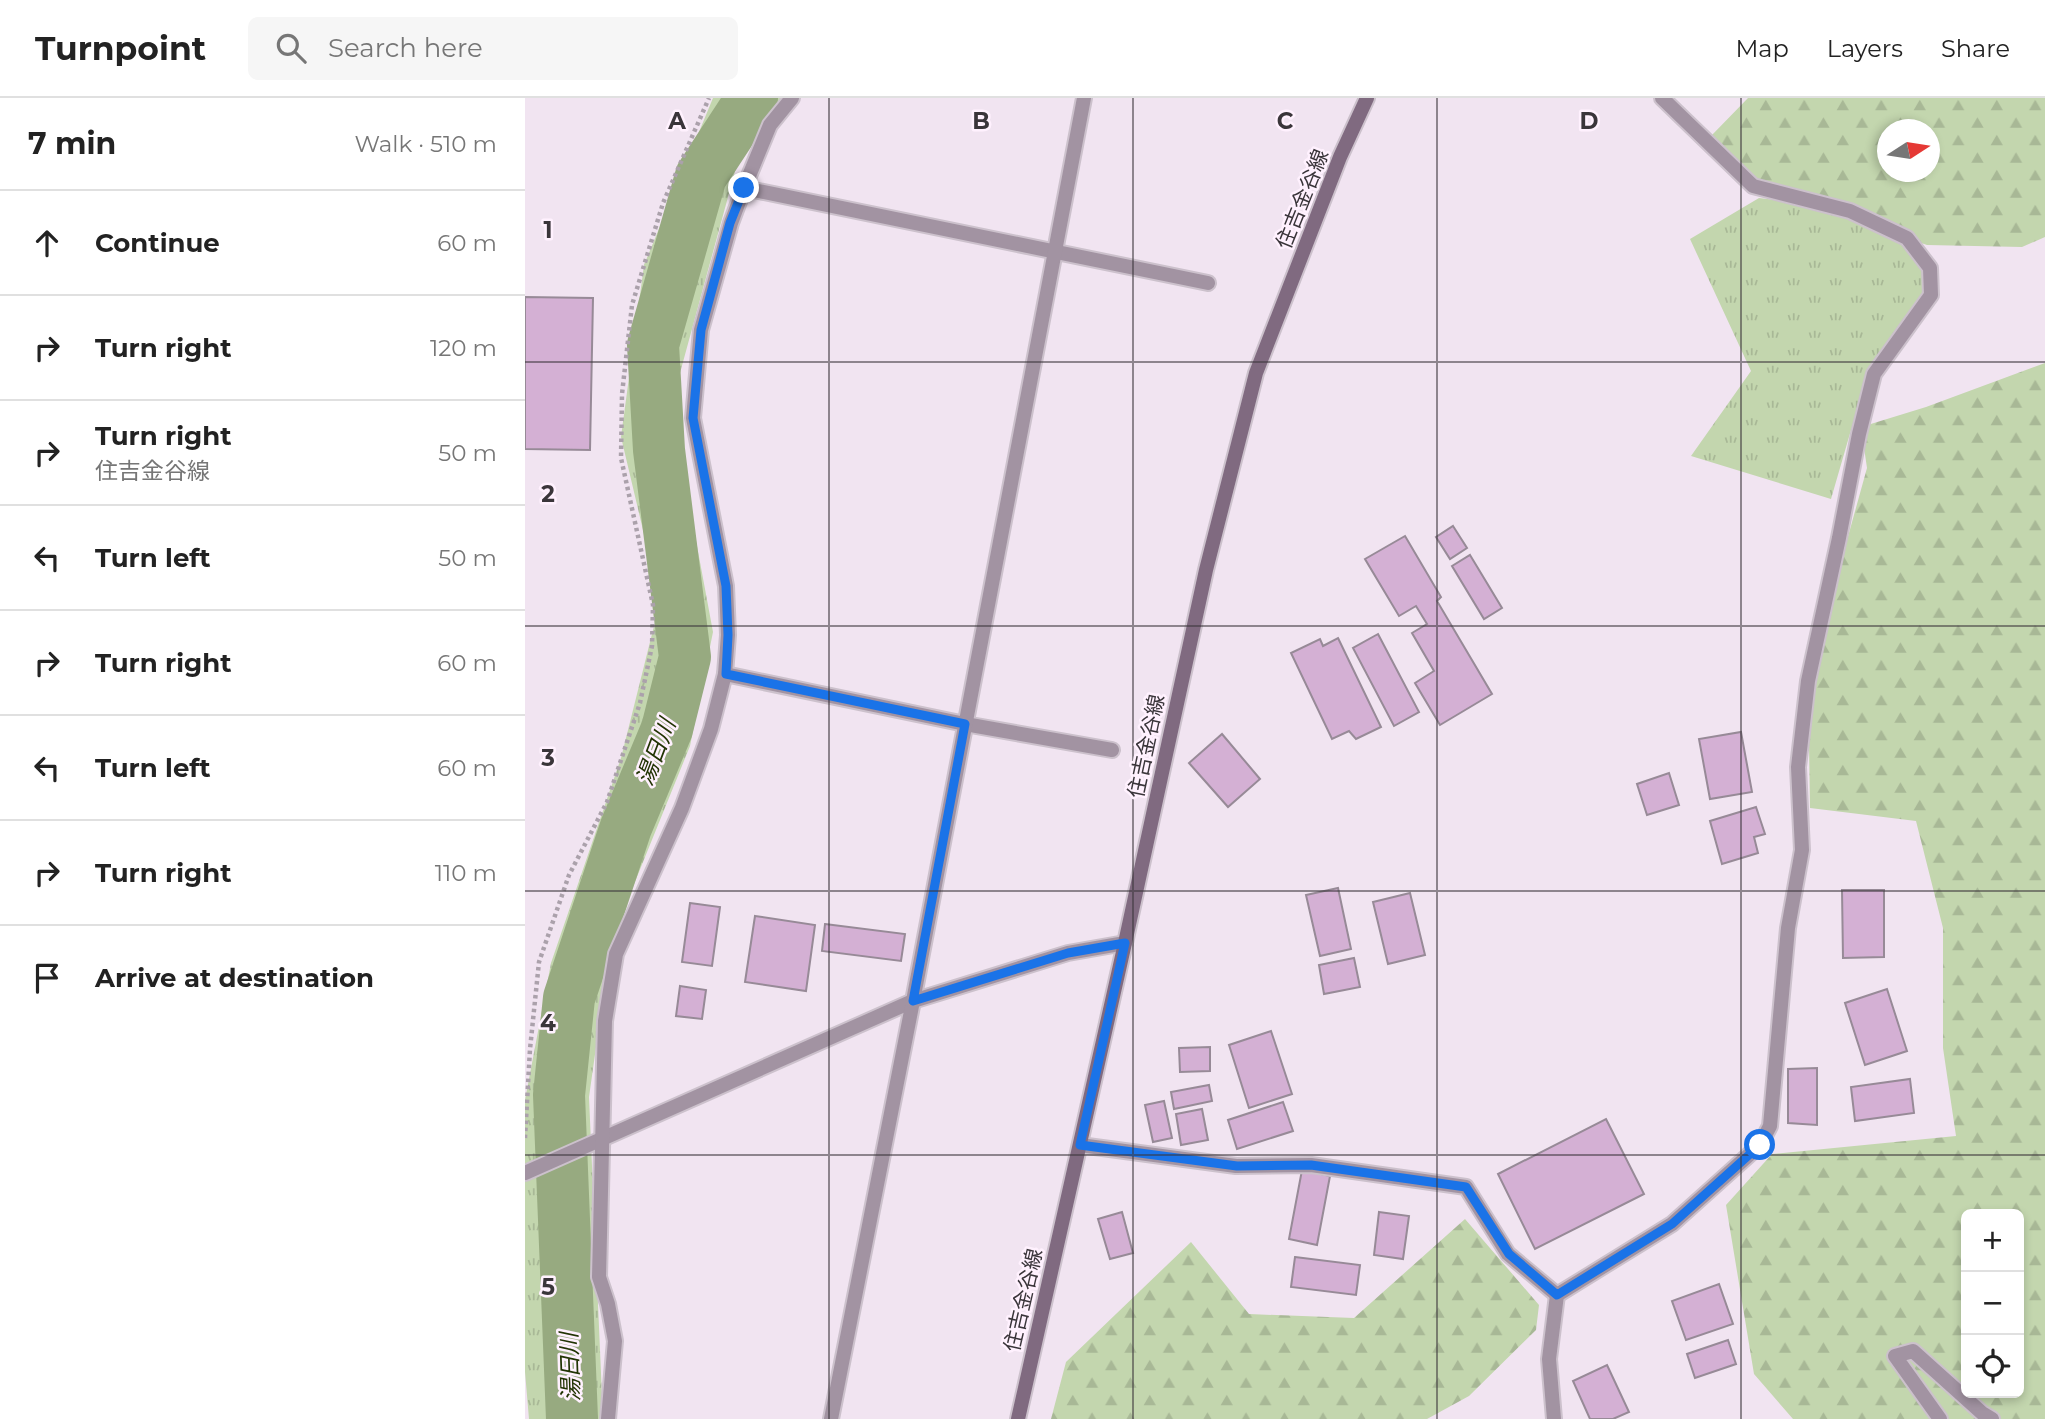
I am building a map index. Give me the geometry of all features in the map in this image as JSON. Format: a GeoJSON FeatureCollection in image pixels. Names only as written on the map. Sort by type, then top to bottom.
{"type":"FeatureCollection","features":[{"type":"Feature","properties":{"kind":"main road","name":"住吉金谷線"},"geometry":{"type":"LineString","coordinates":[[1017,1419],[1206,570],[1256,373],[1367,98]]}},
{"type":"Feature","properties":{"kind":"street"},"geometry":{"type":"LineString","coordinates":[[608,1419],[615,1341],[608,1304],[599,1277],[605,1021],[616,954],[683,808],[711,729],[726,674],[726,586],[693,418],[701,330],[730,223],[770,125],[792,98]]}},
{"type":"Feature","properties":{"kind":"street"},"geometry":{"type":"LineString","coordinates":[[831,1419],[1084,98]]}},
{"type":"Feature","properties":{"kind":"street"},"geometry":{"type":"LineString","coordinates":[[1557,1295],[1672,1224],[1760,1145],[1770,1126],[1788,928],[1802,850],[1798,767],[1808,681],[1874,374],[1931,295],[1930,268],[1907,238],[1850,211],[1753,186],[1662,98]]}},
{"type":"Feature","properties":{"kind":"street"},"geometry":{"type":"LineString","coordinates":[[744,188],[1208,284]]}},
{"type":"Feature","properties":{"kind":"street"},"geometry":{"type":"LineString","coordinates":[[726,674],[965,724],[1112,750]]}},
{"type":"Feature","properties":{"kind":"street"},"geometry":{"type":"LineString","coordinates":[[525,1173],[913,1001],[1068,953],[1125,943]]}},
{"type":"Feature","properties":{"kind":"street"},"geometry":{"type":"LineString","coordinates":[[1080,1145],[1237,1166],[1311,1165],[1466,1187],[1509,1254],[1557,1295]]}},
{"type":"Feature","properties":{"kind":"street"},"geometry":{"type":"LineString","coordinates":[[1554,1419],[1549,1359],[1557,1295]]}},
{"type":"Feature","properties":{"kind":"street"},"geometry":{"type":"LineString","coordinates":[[1940,1419],[1895,1356],[1913,1351],[1991,1419]]}},
{"type":"Feature","properties":{"kind":"path"},"geometry":{"type":"LineString","coordinates":[[525,1138],[539,962],[569,875],[607,802],[640,703],[652,646],[653,605],[621,458],[622,394],[632,305],[663,203],[709,98]]}},
{"type":"Feature","properties":{"kind":"green space"},"geometry":{"type":"Polygon","coordinates":[[[713,98],[782,98],[740,153],[671,406],[713,632],[690,746],[611,941],[589,1097],[603,1419],[529,1419],[525,1372],[525,1100],[551,963],[621,758],[660,602],[621,437],[644,265],[713,98]]]}},
{"type":"Feature","properties":{"kind":"green space"},"geometry":{"type":"Polygon","coordinates":[[[1748,98],[2045,98],[2045,237],[2022,247],[1927,245],[1753,186],[1712,135],[1748,98]]]}},
{"type":"Feature","properties":{"kind":"green space"},"geometry":{"type":"Polygon","coordinates":[[[1759,198],[1836,207],[1901,235],[1930,287],[1874,374],[1851,430],[1831,499],[1691,456],[1751,371],[1690,239],[1759,198]]]}},
{"type":"Feature","properties":{"kind":"green space"},"geometry":{"type":"Polygon","coordinates":[[[2045,363],[2045,1419],[1793,1419],[1754,1374],[1726,1205],[1772,1154],[1956,1136],[1943,1048],[1943,928],[1916,821],[1810,808],[1808,681],[1867,468],[1861,427],[1926,407],[2045,363]]]}},
{"type":"Feature","properties":{"kind":"green space"},"geometry":{"type":"Polygon","coordinates":[[[1465,1219],[1539,1305],[1536,1330],[1469,1396],[1427,1419],[1051,1419],[1066,1362],[1191,1242],[1249,1314],[1354,1318],[1465,1219]]]}},
{"type":"Feature","properties":{"kind":"building"},"geometry":{"type":"Polygon","coordinates":[[[525,297],[593,298],[590,450],[525,449],[525,297]]]}},
{"type":"Feature","properties":{"kind":"building"},"geometry":{"type":"Polygon","coordinates":[[[1453,526],[1467,548],[1450,559],[1436,537],[1453,526]]]}},
{"type":"Feature","properties":{"kind":"building"},"geometry":{"type":"Polygon","coordinates":[[[1405,536],[1441,597],[1437,601],[1492,694],[1440,725],[1415,683],[1434,671],[1412,633],[1427,624],[1416,606],[1399,616],[1365,559],[1405,536]]]}},
{"type":"Feature","properties":{"kind":"building"},"geometry":{"type":"Polygon","coordinates":[[[1470,555],[1502,608],[1484,619],[1452,566],[1470,555]]]}},
{"type":"Feature","properties":{"kind":"building"},"geometry":{"type":"Polygon","coordinates":[[[1378,634],[1419,712],[1394,726],[1353,648],[1378,634]]]}},
{"type":"Feature","properties":{"kind":"building"},"geometry":{"type":"Polygon","coordinates":[[[1338,638],[1381,727],[1356,739],[1349,731],[1332,739],[1291,653],[1320,639],[1323,646],[1338,638]]]}},
{"type":"Feature","properties":{"kind":"building"},"geometry":{"type":"Polygon","coordinates":[[[1741,732],[1752,792],[1710,799],[1699,739],[1741,732]]]}},
{"type":"Feature","properties":{"kind":"building"},"geometry":{"type":"Polygon","coordinates":[[[1222,734],[1260,779],[1228,807],[1189,763],[1222,734]]]}},
{"type":"Feature","properties":{"kind":"building"},"geometry":{"type":"Polygon","coordinates":[[[1669,773],[1679,805],[1647,815],[1637,784],[1669,773]]]}},
{"type":"Feature","properties":{"kind":"building"},"geometry":{"type":"Polygon","coordinates":[[[1756,807],[1765,834],[1754,837],[1758,853],[1722,864],[1710,821],[1756,807]]]}},
{"type":"Feature","properties":{"kind":"building"},"geometry":{"type":"Polygon","coordinates":[[[1338,888],[1351,949],[1320,956],[1306,895],[1338,888]]]}},
{"type":"Feature","properties":{"kind":"building"},"geometry":{"type":"Polygon","coordinates":[[[1842,890],[1884,890],[1884,957],[1843,958],[1842,890]]]}},
{"type":"Feature","properties":{"kind":"building"},"geometry":{"type":"Polygon","coordinates":[[[1410,893],[1425,955],[1388,964],[1373,902],[1410,893]]]}},
{"type":"Feature","properties":{"kind":"building"},"geometry":{"type":"Polygon","coordinates":[[[690,903],[720,907],[712,966],[682,962],[690,903]]]}},
{"type":"Feature","properties":{"kind":"building"},"geometry":{"type":"Polygon","coordinates":[[[755,916],[815,925],[806,991],[745,982],[755,916]]]}},
{"type":"Feature","properties":{"kind":"building"},"geometry":{"type":"Polygon","coordinates":[[[825,924],[905,934],[901,961],[822,951],[825,924]]]}},
{"type":"Feature","properties":{"kind":"building"},"geometry":{"type":"Polygon","coordinates":[[[1354,958],[1360,987],[1324,994],[1319,965],[1354,958]]]}},
{"type":"Feature","properties":{"kind":"building"},"geometry":{"type":"Polygon","coordinates":[[[680,986],[706,990],[702,1019],[676,1016],[680,986]]]}},
{"type":"Feature","properties":{"kind":"building"},"geometry":{"type":"Polygon","coordinates":[[[1887,989],[1907,1051],[1865,1065],[1845,1003],[1887,989]]]}},
{"type":"Feature","properties":{"kind":"building"},"geometry":{"type":"Polygon","coordinates":[[[1271,1031],[1292,1094],[1249,1108],[1229,1045],[1271,1031]]]}},
{"type":"Feature","properties":{"kind":"building"},"geometry":{"type":"Polygon","coordinates":[[[1210,1047],[1210,1071],[1180,1072],[1179,1048],[1210,1047]]]}},
{"type":"Feature","properties":{"kind":"building"},"geometry":{"type":"Polygon","coordinates":[[[1817,1068],[1817,1125],[1788,1123],[1788,1069],[1817,1068]]]}},
{"type":"Feature","properties":{"kind":"building"},"geometry":{"type":"Polygon","coordinates":[[[1910,1079],[1914,1113],[1855,1121],[1851,1087],[1910,1079]]]}},
{"type":"Feature","properties":{"kind":"building"},"geometry":{"type":"Polygon","coordinates":[[[1209,1085],[1212,1101],[1174,1109],[1171,1092],[1209,1085]]]}},
{"type":"Feature","properties":{"kind":"building"},"geometry":{"type":"Polygon","coordinates":[[[1164,1101],[1172,1138],[1153,1142],[1145,1105],[1164,1101]]]}},
{"type":"Feature","properties":{"kind":"building"},"geometry":{"type":"Polygon","coordinates":[[[1283,1102],[1293,1131],[1237,1149],[1228,1120],[1283,1102]]]}},
{"type":"Feature","properties":{"kind":"building"},"geometry":{"type":"Polygon","coordinates":[[[1202,1109],[1208,1140],[1181,1145],[1176,1114],[1202,1109]]]}},
{"type":"Feature","properties":{"kind":"building"},"geometry":{"type":"Polygon","coordinates":[[[1606,1119],[1644,1194],[1535,1249],[1498,1174],[1606,1119]]]}},
{"type":"Feature","properties":{"kind":"building"},"geometry":{"type":"Polygon","coordinates":[[[1302,1170],[1330,1176],[1317,1245],[1289,1239],[1302,1170]]]}},
{"type":"Feature","properties":{"kind":"building"},"geometry":{"type":"Polygon","coordinates":[[[1122,1212],[1133,1253],[1110,1259],[1098,1219],[1122,1212]]]}},
{"type":"Feature","properties":{"kind":"building"},"geometry":{"type":"Polygon","coordinates":[[[1379,1212],[1409,1216],[1403,1259],[1374,1255],[1379,1212]]]}},
{"type":"Feature","properties":{"kind":"building"},"geometry":{"type":"Polygon","coordinates":[[[1295,1257],[1360,1265],[1356,1295],[1291,1287],[1295,1257]]]}},
{"type":"Feature","properties":{"kind":"building"},"geometry":{"type":"Polygon","coordinates":[[[1719,1284],[1733,1324],[1686,1340],[1672,1301],[1719,1284]]]}},
{"type":"Feature","properties":{"kind":"building"},"geometry":{"type":"Polygon","coordinates":[[[1728,1340],[1736,1364],[1695,1378],[1687,1354],[1728,1340]]]}},
{"type":"Feature","properties":{"kind":"building"},"geometry":{"type":"Polygon","coordinates":[[[1607,1365],[1629,1412],[1613,1419],[1590,1419],[1573,1381],[1607,1365]]]}},
{"type":"Feature","properties":{"kind":"waterway","name":"湯日川"},"geometry":{"type":"LineString","coordinates":[[572,1419],[559,1095],[569,998],[626,827],[667,729],[685,657],[659,450],[653,345],[701,176],[752,98]]}},
{"type":"Feature","properties":{"kind":"route"},"geometry":{"type":"LineString","coordinates":[[744,188],[730,223],[701,330],[693,418],[726,586],[726,674],[965,724],[913,1001],[1068,953],[1125,943],[1080,1145],[1237,1166],[1311,1165],[1466,1187],[1509,1254],[1557,1295],[1672,1224],[1760,1145]]}}]}
